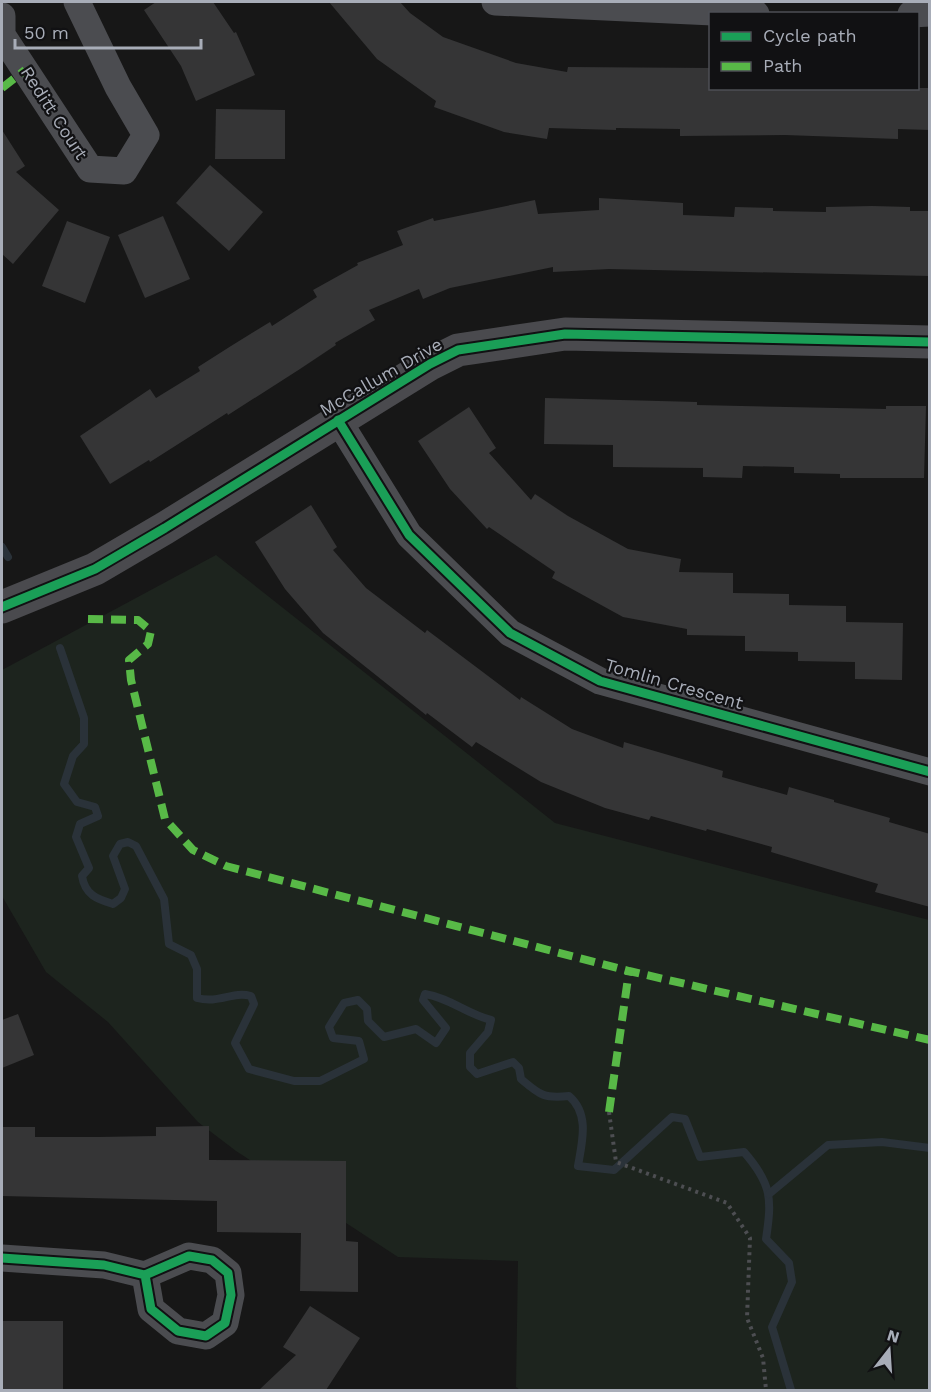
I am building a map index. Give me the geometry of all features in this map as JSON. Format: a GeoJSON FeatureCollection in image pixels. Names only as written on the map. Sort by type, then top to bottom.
{"type":"FeatureCollection","features":[{"type":"Feature","properties":{"kind":"street","name":"Reditt Court"},"geometry":{"type":"LineString","coordinates":[[2,16],[2,35],[90,169],[124,171],[146,135],[118,87],[77,2]]}},
{"type":"Feature","properties":{"kind":"street"},"geometry":{"type":"LineString","coordinates":[[495,2],[712,12]]}},
{"type":"Feature","properties":{"kind":"street","name":"McCallum Drive"},"geometry":{"type":"LineString","coordinates":[[2,607],[94,569],[165,528],[338,420],[458,350],[512,340],[565,334],[930,342]]}},
{"type":"Feature","properties":{"kind":"street","name":"Tomlin Crescent"},"geometry":{"type":"LineString","coordinates":[[338,420],[409,535],[510,633],[600,681],[930,772]]}},
{"type":"Feature","properties":{"kind":"street"},"geometry":{"type":"LineString","coordinates":[[2,1258],[104,1265],[145,1275]]}},
{"type":"Feature","properties":{"kind":"path"},"geometry":{"type":"LineString","coordinates":[[609,1112],[616,1162],[727,1203],[750,1238],[747,1318],[763,1358],[765,1390]]}},
{"type":"Feature","properties":{"kind":"shaded area"},"geometry":{"type":"Polygon","coordinates":[[[216,555],[555,823],[929,920],[929,1390],[520,1390],[516,1387],[518,1261],[398,1257],[236,1151],[198,1122],[108,1022],[46,972],[2,896],[2,670],[216,555]]]}},
{"type":"Feature","properties":{"kind":"building"},"geometry":{"type":"Polygon","coordinates":[[[156,2],[213,2],[234,33],[236,32],[255,75],[196,101],[181,66],[144,10],[156,2]]]}},
{"type":"Feature","properties":{"kind":"building"},"geometry":{"type":"Polygon","coordinates":[[[329,2],[400,2],[410,13],[443,37],[516,63],[567,72],[568,67],[709,68],[709,90],[919,90],[919,88],[930,88],[930,130],[898,129],[898,139],[785,135],[680,136],[680,129],[549,128],[547,139],[504,132],[434,107],[436,101],[377,59],[329,2]]]}},
{"type":"Feature","properties":{"kind":"building"},"geometry":{"type":"Polygon","coordinates":[[[216,109],[285,110],[285,159],[215,159],[216,109]]]}},
{"type":"Feature","properties":{"kind":"building"},"geometry":{"type":"Polygon","coordinates":[[[2,130],[25,166],[16,172],[59,210],[13,264],[2,254],[2,130]]]}},
{"type":"Feature","properties":{"kind":"building"},"geometry":{"type":"Polygon","coordinates":[[[210,165],[263,212],[229,251],[176,203],[210,165]]]}},
{"type":"Feature","properties":{"kind":"building"},"geometry":{"type":"Polygon","coordinates":[[[599,198],[683,203],[683,215],[734,217],[735,207],[773,208],[773,211],[826,212],[826,207],[872,206],[910,207],[910,211],[930,211],[930,276],[609,269],[553,272],[553,267],[450,288],[423,299],[419,289],[369,310],[375,320],[335,343],[336,345],[228,415],[227,413],[150,462],[149,460],[110,484],[80,436],[150,389],[156,398],[200,371],[198,367],[231,346],[270,322],[272,326],[317,297],[313,290],[358,265],[357,263],[403,245],[397,231],[433,218],[434,221],[535,200],[538,214],[599,210],[599,198]]]}},
{"type":"Feature","properties":{"kind":"building"},"geometry":{"type":"Polygon","coordinates":[[[163,216],[190,279],[145,298],[118,235],[163,216]]]}},
{"type":"Feature","properties":{"kind":"building"},"geometry":{"type":"Polygon","coordinates":[[[67,221],[110,237],[85,303],[42,286],[67,221]]]}},
{"type":"Feature","properties":{"kind":"building"},"geometry":{"type":"Polygon","coordinates":[[[545,398],[697,402],[697,405],[886,409],[886,406],[926,406],[924,478],[840,478],[840,474],[794,473],[794,467],[743,466],[742,478],[703,477],[703,468],[613,467],[613,445],[544,444],[545,398]]]}},
{"type":"Feature","properties":{"kind":"building"},"geometry":{"type":"Polygon","coordinates":[[[469,407],[496,448],[489,453],[531,500],[535,494],[568,516],[628,549],[681,559],[679,572],[733,573],[733,593],[789,594],[789,605],[846,606],[846,622],[903,623],[902,680],[855,679],[855,662],[798,661],[798,652],[745,651],[745,636],[687,635],[687,629],[623,617],[552,578],[555,572],[489,527],[487,529],[450,489],[418,441],[469,407]]]}},
{"type":"Feature","properties":{"kind":"building"},"geometry":{"type":"Polygon","coordinates":[[[311,505],[337,547],[333,550],[366,588],[425,633],[427,630],[520,700],[521,697],[572,729],[623,748],[624,742],[723,771],[722,777],[787,795],[789,787],[834,800],[834,802],[890,818],[889,822],[930,834],[930,907],[875,892],[878,884],[771,852],[772,847],[707,829],[706,831],[651,816],[649,820],[605,808],[541,782],[476,742],[472,747],[427,713],[426,715],[323,633],[285,589],[255,542],[311,505]]]}},
{"type":"Feature","properties":{"kind":"building"},"geometry":{"type":"Polygon","coordinates":[[[18,1014],[34,1055],[2,1068],[2,1020],[18,1014]]]}},
{"type":"Feature","properties":{"kind":"building"},"geometry":{"type":"Polygon","coordinates":[[[209,1126],[209,1160],[346,1161],[346,1241],[358,1242],[358,1292],[300,1291],[301,1233],[217,1232],[217,1201],[2,1196],[2,1127],[35,1127],[35,1137],[99,1137],[156,1136],[156,1127],[209,1126]]]}},
{"type":"Feature","properties":{"kind":"building"},"geometry":{"type":"Polygon","coordinates":[[[310,1306],[360,1338],[326,1390],[259,1390],[296,1355],[283,1347],[310,1306]]]}},
{"type":"Feature","properties":{"kind":"building"},"geometry":{"type":"Polygon","coordinates":[[[3,1321],[63,1321],[63,1390],[2,1390],[3,1321]]]}},
{"type":"Feature","properties":{"kind":"waterway"},"geometry":{"type":"LineString","coordinates":[[2,547],[8,557]]}},
{"type":"Feature","properties":{"kind":"waterway"},"geometry":{"type":"LineString","coordinates":[[60,648],[84,718],[84,744],[73,756],[64,784],[77,802],[95,807],[98,816],[80,824],[76,837],[89,868],[82,876],[86,888],[97,898],[113,904],[121,898],[125,889],[113,856],[120,844],[128,842],[136,846],[164,899],[169,944],[191,955],[197,969],[197,998],[212,1000],[238,995],[251,996],[254,1004],[235,1043],[249,1069],[294,1081],[320,1081],[364,1059],[359,1041],[333,1038],[329,1027],[344,1003],[358,1000],[367,1009],[368,1021],[384,1037],[416,1029],[436,1043],[446,1028],[423,1000],[425,994],[491,1020],[488,1032],[470,1053],[470,1067],[477,1074],[513,1062],[519,1068],[521,1079],[538,1092],[554,1097],[569,1096],[576,1103],[583,1129],[578,1166],[614,1170],[672,1117],[685,1119],[700,1157],[744,1152],[760,1173],[768,1192],[769,1213],[766,1239],[789,1263],[792,1282],[772,1327],[791,1390]]}},
{"type":"Feature","properties":{"kind":"waterway"},"geometry":{"type":"LineString","coordinates":[[769,1194],[828,1145],[882,1142],[930,1148]]}},
{"type":"Feature","properties":{"kind":"marked path"},"geometry":{"type":"LineString","coordinates":[[2,88],[25,70]]}},
{"type":"Feature","properties":{"kind":"marked path"},"geometry":{"type":"LineString","coordinates":[[88,619],[138,620],[151,631],[148,644],[129,660],[131,680],[165,819],[193,850],[226,866],[629,971],[930,1040]]}},
{"type":"Feature","properties":{"kind":"marked path"},"geometry":{"type":"LineString","coordinates":[[609,1112],[629,971]]}},
{"type":"Feature","properties":{"kind":"cycle path"},"geometry":{"type":"LineString","coordinates":[[2,607],[95,569],[430,364],[458,350],[565,334],[930,342]]}},
{"type":"Feature","properties":{"kind":"cycle path"},"geometry":{"type":"LineString","coordinates":[[338,420],[409,535],[510,633],[600,681],[930,772]]}},
{"type":"Feature","properties":{"kind":"cycle path"},"geometry":{"type":"LineString","coordinates":[[2,1258],[104,1265],[145,1275],[189,1256],[212,1260],[228,1273],[231,1295],[225,1323],[206,1336],[178,1331],[151,1309],[145,1275]]}}]}
